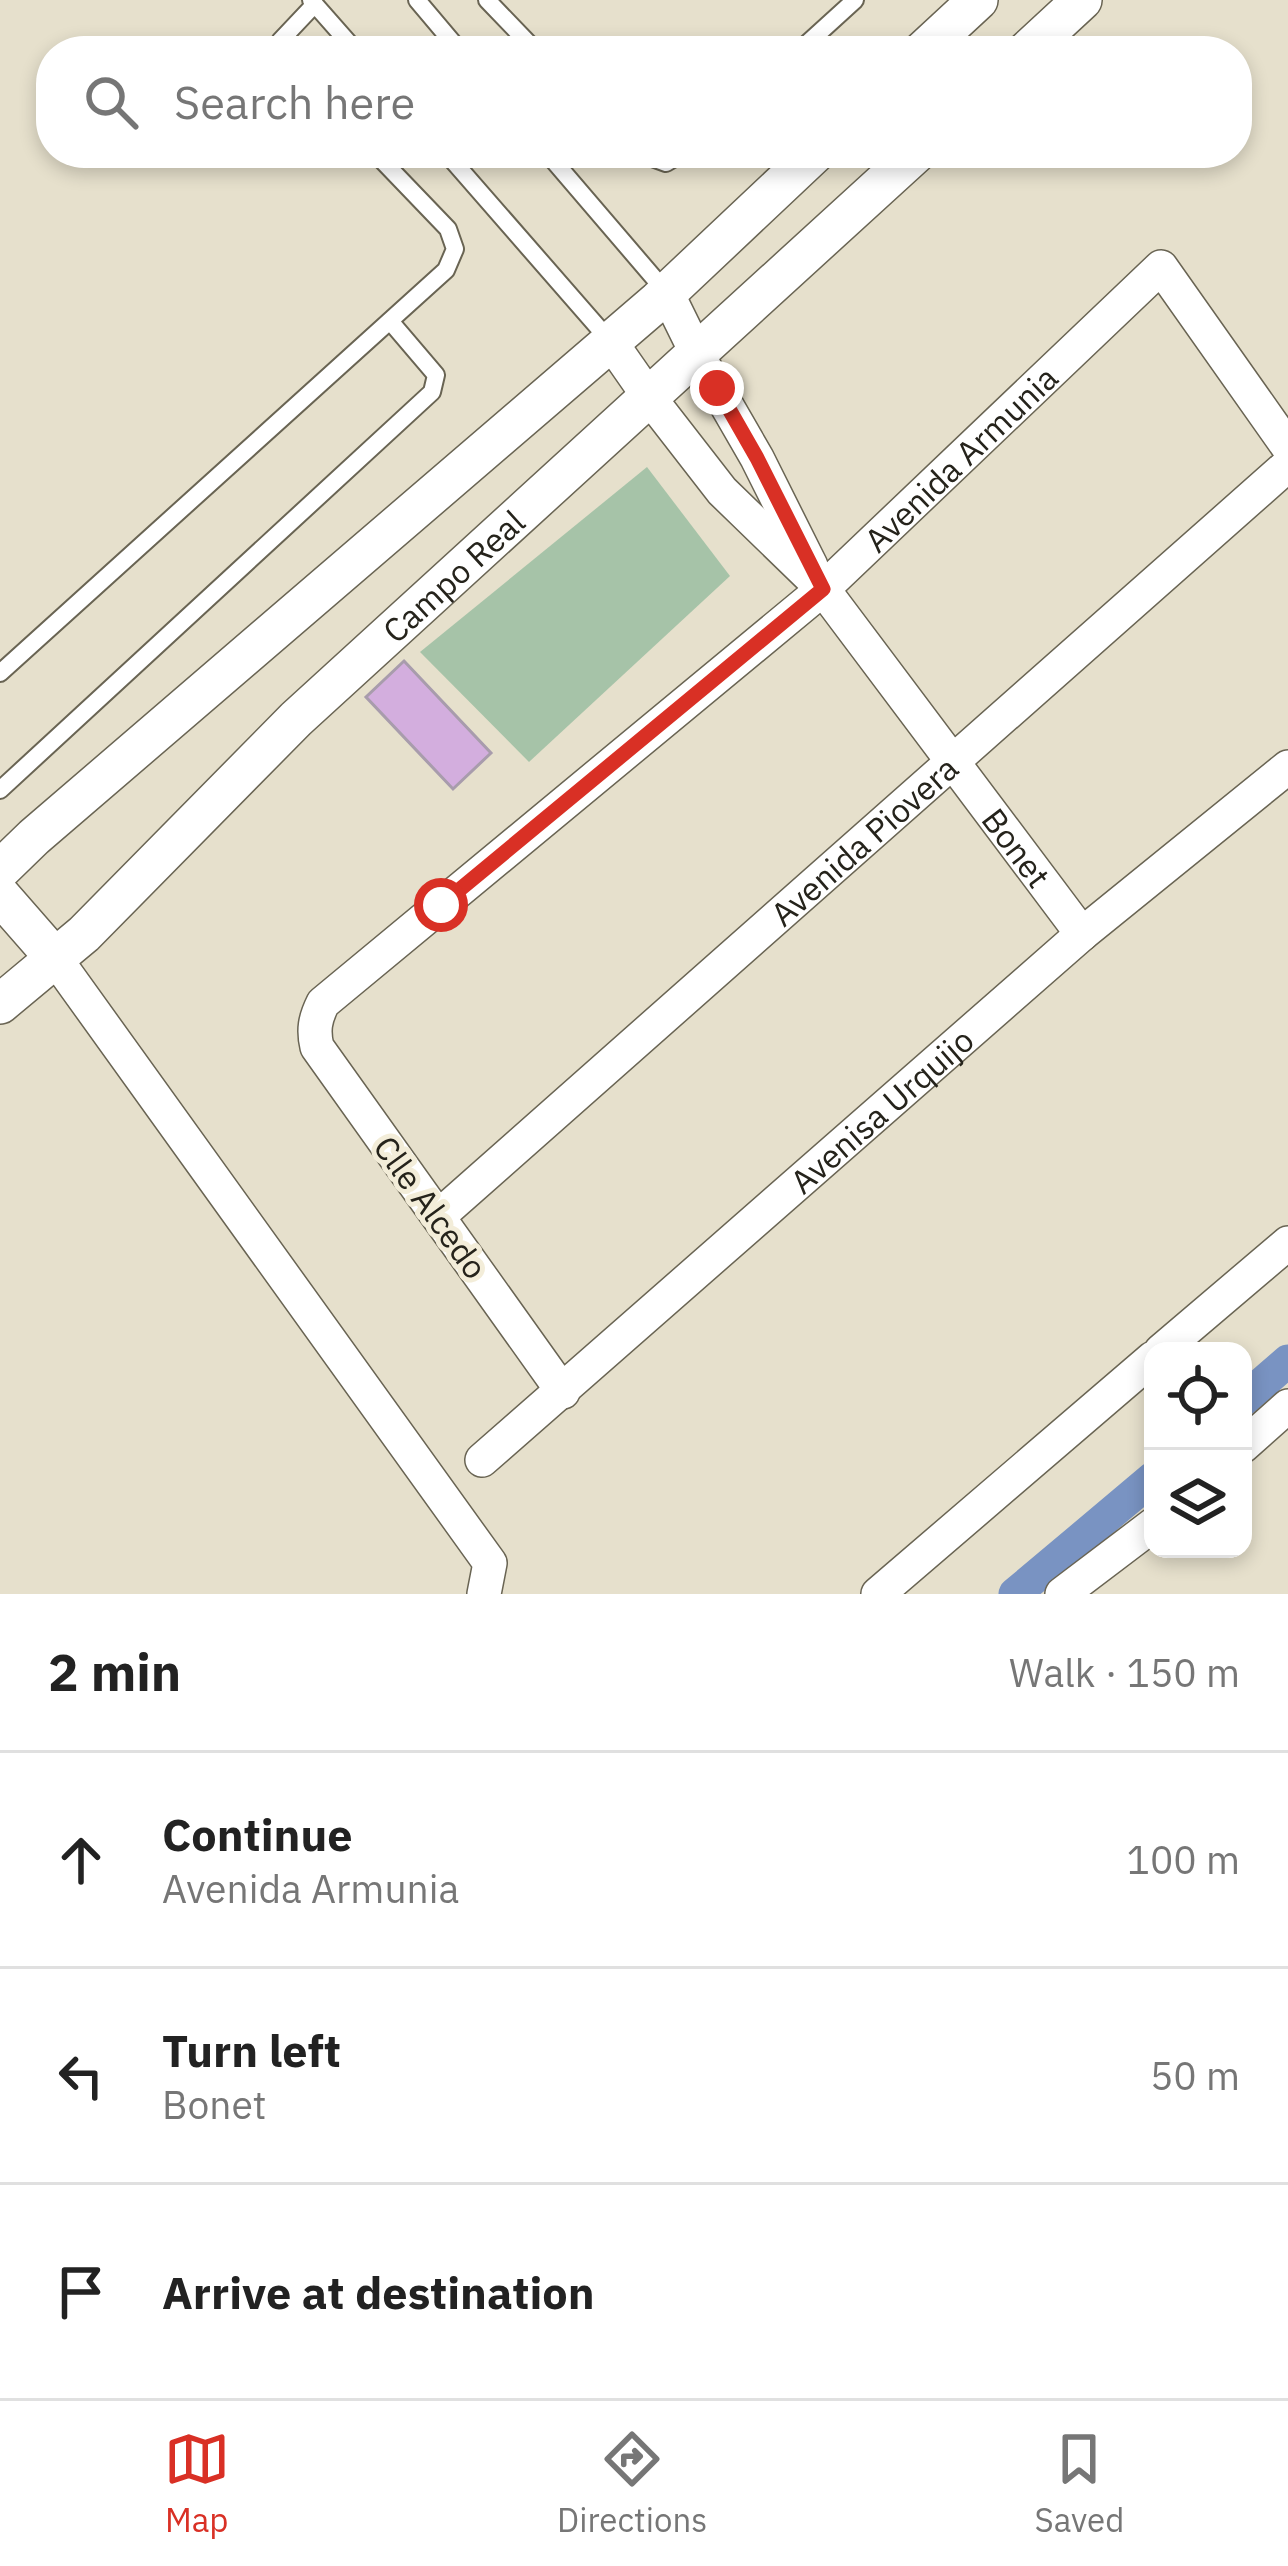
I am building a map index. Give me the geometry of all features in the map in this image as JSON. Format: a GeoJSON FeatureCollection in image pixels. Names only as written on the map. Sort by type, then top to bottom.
{"type":"FeatureCollection","features":[{"type":"Feature","properties":{"kind":"street"},"geometry":{"type":"LineString","coordinates":[[939,36],[978,0]]}},
{"type":"Feature","properties":{"kind":"street"},"geometry":{"type":"LineString","coordinates":[[1043,36],[1082,0]]}},
{"type":"Feature","properties":{"kind":"street"},"geometry":{"type":"LineString","coordinates":[[0,870],[667,293],[799,168]]}},
{"type":"Feature","properties":{"kind":"street","name":"Campo Real"},"geometry":{"type":"LineString","coordinates":[[0,1004],[85,934],[296,719],[900,168]]}},
{"type":"Feature","properties":{"kind":"street","name":"Avenida Armunia"},"geometry":{"type":"LineString","coordinates":[[316,1017],[323,1003],[823,589],[1161,267],[1288,447]]}},
{"type":"Feature","properties":{"kind":"street","name":"Bonet"},"geometry":{"type":"LineString","coordinates":[[667,293],[823,589]]}},
{"type":"Feature","properties":{"kind":"street","name":"Bonet"},"geometry":{"type":"LineString","coordinates":[[610,341],[722,490],[823,589],[1082,934]]}},
{"type":"Feature","properties":{"kind":"street","name":"Avenida Piovera"},"geometry":{"type":"LineString","coordinates":[[439,1216],[1288,465]]}},
{"type":"Feature","properties":{"kind":"street","name":"Avenisa Urquijo"},"geometry":{"type":"LineString","coordinates":[[482,1460],[1082,934],[1288,767]]}},
{"type":"Feature","properties":{"kind":"street"},"geometry":{"type":"LineString","coordinates":[[0,896],[55,958],[490,1563],[484,1594]]}},
{"type":"Feature","properties":{"kind":"street","name":"Clle Alcedo"},"geometry":{"type":"LineString","coordinates":[[316,1017],[316,1047],[563,1391]]}},
{"type":"Feature","properties":{"kind":"street"},"geometry":{"type":"LineString","coordinates":[[1172,1342],[1288,1243]]}},
{"type":"Feature","properties":{"kind":"street"},"geometry":{"type":"LineString","coordinates":[[878,1594],[1144,1366]]}},
{"type":"Feature","properties":{"kind":"street"},"geometry":{"type":"LineString","coordinates":[[1252,1438],[1288,1406]]}},
{"type":"Feature","properties":{"kind":"street"},"geometry":{"type":"LineString","coordinates":[[1062,1594],[1144,1532]]}},
{"type":"Feature","properties":{"kind":"lane"},"geometry":{"type":"LineString","coordinates":[[417,0],[447,36]]}},
{"type":"Feature","properties":{"kind":"lane"},"geometry":{"type":"LineString","coordinates":[[487,0],[522,36]]}},
{"type":"Feature","properties":{"kind":"lane"},"geometry":{"type":"LineString","coordinates":[[815,36],[855,0]]}},
{"type":"Feature","properties":{"kind":"lane"},"geometry":{"type":"LineString","coordinates":[[284,36],[313,2],[343,36]]}},
{"type":"Feature","properties":{"kind":"lane"},"geometry":{"type":"LineString","coordinates":[[0,673],[446,270],[455,248],[448,229],[389,168]]}},
{"type":"Feature","properties":{"kind":"lane"},"geometry":{"type":"LineString","coordinates":[[459,168],[610,341]]}},
{"type":"Feature","properties":{"kind":"lane"},"geometry":{"type":"LineString","coordinates":[[561,168],[667,293]]}},
{"type":"Feature","properties":{"kind":"lane"},"geometry":{"type":"LineString","coordinates":[[0,790],[432,392],[436,375],[390,321]]}},
{"type":"Feature","properties":{"kind":"green space"},"geometry":{"type":"Polygon","coordinates":[[[647,467],[730,576],[529,762],[420,652],[647,467]]]}},
{"type":"Feature","properties":{"kind":"building"},"geometry":{"type":"Polygon","coordinates":[[[404,661],[491,753],[453,789],[366,697],[404,661]]]}},
{"type":"Feature","properties":{"kind":"waterway"},"geometry":{"type":"LineString","coordinates":[[1252,1392],[1288,1361]]}},
{"type":"Feature","properties":{"kind":"waterway"},"geometry":{"type":"LineString","coordinates":[[1015,1594],[1144,1486]]}},
{"type":"Feature","properties":{"kind":"route"},"geometry":{"type":"LineString","coordinates":[[441,905],[823,589],[717,388]]}}]}
